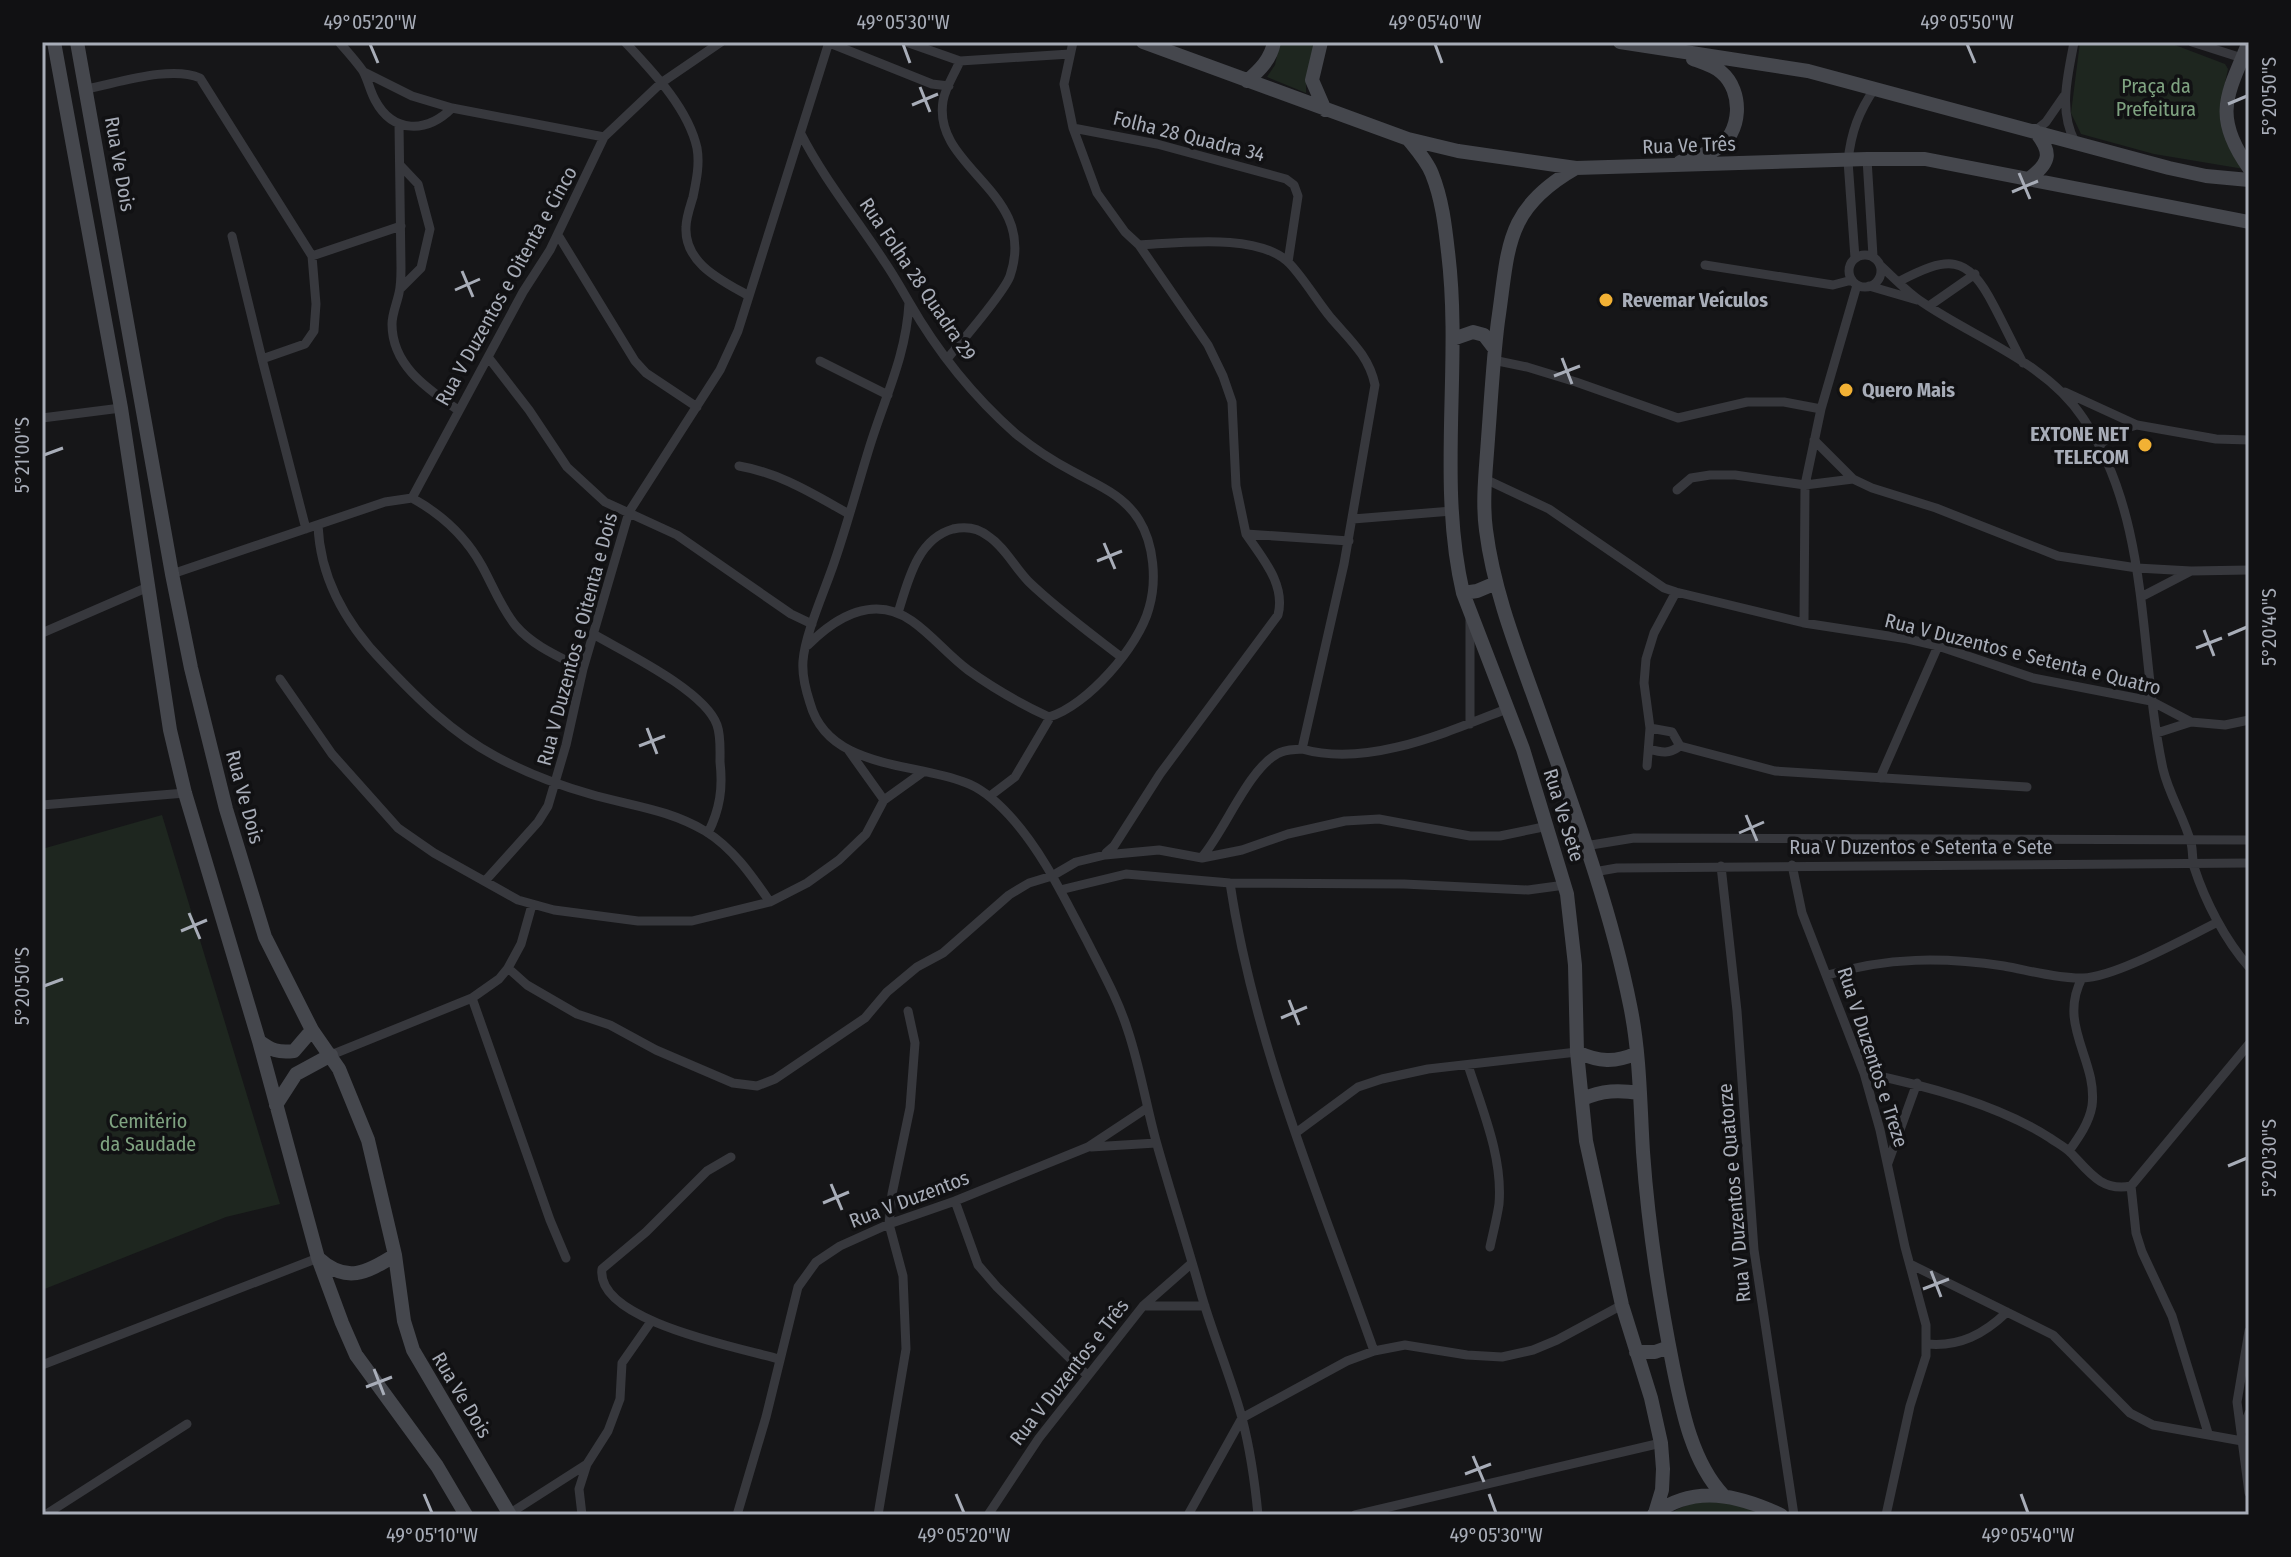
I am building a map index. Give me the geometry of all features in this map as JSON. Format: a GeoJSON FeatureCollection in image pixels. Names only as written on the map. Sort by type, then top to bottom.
{"type":"FeatureCollection","features":[{"type":"Feature","properties":{"kind":"main road"},"geometry":{"type":"LineString","coordinates":[[54,42],[121,408],[170,730],[185,793],[259,1041],[318,1258],[356,1355],[437,1466],[466,1515]]}},
{"type":"Feature","properties":{"kind":"main road","name":"Rua Ve Dois"},"geometry":{"type":"LineString","coordinates":[[77,42],[191,668],[222,795],[251,894],[265,937],[312,1030],[331,1055],[368,1140],[395,1255],[404,1321],[413,1350],[509,1514]]}},
{"type":"Feature","properties":{"kind":"main road","name":"Rua Ve Três"},"geometry":{"type":"LineString","coordinates":[[1143,42],[1408,139],[1458,151],[1576,168],[1925,159],[2249,222]]}},
{"type":"Feature","properties":{"kind":"main road"},"geometry":{"type":"LineString","coordinates":[[1247,81],[1263,67],[1274,42]]}},
{"type":"Feature","properties":{"kind":"main road"},"geometry":{"type":"LineString","coordinates":[[1321,42],[1312,80],[1325,110]]}},
{"type":"Feature","properties":{"kind":"main road"},"geometry":{"type":"LineString","coordinates":[[1620,42],[1808,71],[2206,176],[2249,180]]}},
{"type":"Feature","properties":{"kind":"main road"},"geometry":{"type":"LineString","coordinates":[[2249,42],[2230,86],[2225,110],[2230,133],[2249,168]]}},
{"type":"Feature","properties":{"kind":"main road"},"geometry":{"type":"LineString","coordinates":[[1668,166],[1716,149],[1735,128],[1737,108],[1735,94],[1721,71],[1674,51]]}},
{"type":"Feature","properties":{"kind":"main road"},"geometry":{"type":"LineString","coordinates":[[2030,178],[2044,166],[2047,159],[2043,140],[2035,131]]}},
{"type":"Feature","properties":{"kind":"main road","name":"Rua Ve Sete"},"geometry":{"type":"LineString","coordinates":[[1408,139],[1431,171],[1439,195],[1453,288],[1452,511],[1457,568],[1463,593],[1509,708],[1565,885],[1575,965],[1577,1052],[1593,1184],[1622,1305],[1651,1398],[1661,1443],[1662,1490],[1654,1514]]}},
{"type":"Feature","properties":{"kind":"main road","name":"Rua Ve Sete"},"geometry":{"type":"LineString","coordinates":[[1576,168],[1551,182],[1528,204],[1515,225],[1509,245],[1494,354],[1485,479],[1486,527],[1496,583],[1594,872],[1631,1006],[1648,1207],[1669,1347],[1681,1408],[1698,1455],[1711,1482],[1723,1495]]}},
{"type":"Feature","properties":{"kind":"main road"},"geometry":{"type":"LineString","coordinates":[[1453,339],[1473,332],[1484,335],[1494,354]]}},
{"type":"Feature","properties":{"kind":"main road"},"geometry":{"type":"LineString","coordinates":[[1463,593],[1496,583]]}},
{"type":"Feature","properties":{"kind":"main road"},"geometry":{"type":"LineString","coordinates":[[259,1041],[270,1050],[282,1053],[294,1051],[312,1030]]}},
{"type":"Feature","properties":{"kind":"main road"},"geometry":{"type":"LineString","coordinates":[[1577,1052],[1607,1061],[1637,1053]]}},
{"type":"Feature","properties":{"kind":"main road"},"geometry":{"type":"LineString","coordinates":[[276,1105],[296,1074],[331,1055]]}},
{"type":"Feature","properties":{"kind":"main road"},"geometry":{"type":"LineString","coordinates":[[1583,1099],[1614,1090],[1640,1093]]}},
{"type":"Feature","properties":{"kind":"main road"},"geometry":{"type":"LineString","coordinates":[[318,1258],[330,1269],[344,1274],[365,1272],[395,1255]]}},
{"type":"Feature","properties":{"kind":"main road"},"geometry":{"type":"LineString","coordinates":[[1636,1352],[1655,1352],[1669,1347]]}},
{"type":"Feature","properties":{"kind":"main road"},"geometry":{"type":"LineString","coordinates":[[1654,1514],[1689,1496],[1723,1495],[1757,1504],[1781,1515]]}},
{"type":"Feature","properties":{"kind":"street"},"geometry":{"type":"LineString","coordinates":[[339,42],[364,72],[376,104],[399,124],[414,128],[430,124],[443,118],[452,108]]}},
{"type":"Feature","properties":{"kind":"street"},"geometry":{"type":"LineString","coordinates":[[625,42],[661,83],[685,117],[697,149],[698,176],[685,229],[691,249],[699,264],[712,275],[749,296]]}},
{"type":"Feature","properties":{"kind":"street","name":"Rua V Duzentos e Oitenta e Cinco"},"geometry":{"type":"LineString","coordinates":[[412,498],[458,410],[558,235],[604,137],[661,83],[721,42]]}},
{"type":"Feature","properties":{"kind":"street"},"geometry":{"type":"LineString","coordinates":[[828,42],[932,84],[949,86]]}},
{"type":"Feature","properties":{"kind":"street","name":"Rua V Duzentos e Oitenta e Dois"},"geometry":{"type":"LineString","coordinates":[[485,881],[538,822],[548,806],[583,669],[629,512],[720,370],[738,331],[828,42]]}},
{"type":"Feature","properties":{"kind":"street"},"geometry":{"type":"LineString","coordinates":[[906,42],[960,61],[1070,54]]}},
{"type":"Feature","properties":{"kind":"street"},"geometry":{"type":"LineString","coordinates":[[1073,42],[1064,84],[1073,128],[1097,193],[1125,232],[1139,245],[1208,345],[1223,376],[1232,402],[1236,486],[1246,534],[1270,570],[1281,604],[1278,615],[1160,774],[1105,855]]}},
{"type":"Feature","properties":{"kind":"street"},"geometry":{"type":"LineString","coordinates":[[2074,42],[2064,96],[2068,129],[2075,142]]}},
{"type":"Feature","properties":{"kind":"street"},"geometry":{"type":"LineString","coordinates":[[2192,42],[2242,58]]}},
{"type":"Feature","properties":{"kind":"street"},"geometry":{"type":"LineString","coordinates":[[943,101],[960,61]]}},
{"type":"Feature","properties":{"kind":"street"},"geometry":{"type":"LineString","coordinates":[[364,72],[412,96],[452,108],[604,137]]}},
{"type":"Feature","properties":{"kind":"street"},"geometry":{"type":"LineString","coordinates":[[86,89],[167,74],[190,73],[200,78],[312,256],[316,304],[314,331],[305,344],[262,359]]}},
{"type":"Feature","properties":{"kind":"street"},"geometry":{"type":"LineString","coordinates":[[932,84],[943,101],[946,128],[956,147],[969,167],[1004,206],[1012,226],[1015,252],[1009,279],[947,359]]}},
{"type":"Feature","properties":{"kind":"street"},"geometry":{"type":"LineString","coordinates":[[1855,258],[1848,161],[1861,107],[1875,88]]}},
{"type":"Feature","properties":{"kind":"street"},"geometry":{"type":"LineString","coordinates":[[2035,131],[2046,122],[2064,96]]}},
{"type":"Feature","properties":{"kind":"street"},"geometry":{"type":"LineString","coordinates":[[399,124],[400,289],[392,321],[393,341],[402,362],[424,386],[458,410]]}},
{"type":"Feature","properties":{"kind":"street","name":"Folha 28 Quadra 34"},"geometry":{"type":"LineString","coordinates":[[1073,128],[1119,135],[1286,179],[1294,185],[1298,196],[1288,262]]}},
{"type":"Feature","properties":{"kind":"street","name":"Rua Folha 28 Quadra 29"},"geometry":{"type":"LineString","coordinates":[[801,134],[813,157],[947,359],[986,405],[1018,435],[1070,470],[1112,491],[1141,522],[1152,550],[1149,609],[1111,672],[1054,715]]}},
{"type":"Feature","properties":{"kind":"street"},"geometry":{"type":"LineString","coordinates":[[1867,159],[1873,256],[1925,304],[2023,363],[2062,391],[2137,425],[2216,439],[2249,440]]}},
{"type":"Feature","properties":{"kind":"street"},"geometry":{"type":"LineString","coordinates":[[400,165],[418,184],[430,229],[421,268],[400,289]]}},
{"type":"Feature","properties":{"kind":"street"},"geometry":{"type":"LineString","coordinates":[[312,256],[401,226]]}},
{"type":"Feature","properties":{"kind":"street"},"geometry":{"type":"LineString","coordinates":[[558,235],[635,361],[646,373],[697,407]]}},
{"type":"Feature","properties":{"kind":"street"},"geometry":{"type":"LineString","coordinates":[[232,236],[306,529]]}},
{"type":"Feature","properties":{"kind":"street"},"geometry":{"type":"LineString","coordinates":[[1139,245],[1190,242],[1262,247],[1288,262],[1363,353],[1371,368],[1375,385],[1353,519],[1302,749]]}},
{"type":"Feature","properties":{"kind":"street"},"geometry":{"type":"LineString","coordinates":[[1804,623],[1805,485],[1854,283],[1849,268],[1861,255],[1873,256]]}},
{"type":"Feature","properties":{"kind":"street"},"geometry":{"type":"LineString","coordinates":[[1898,282],[1941,264],[1966,267],[1975,274],[2023,363]]}},
{"type":"Feature","properties":{"kind":"street"},"geometry":{"type":"LineString","coordinates":[[1705,265],[1833,285],[1854,283],[1925,304],[1975,274]]}},
{"type":"Feature","properties":{"kind":"street"},"geometry":{"type":"LineString","coordinates":[[1869,286],[1879,279],[1881,266]]}},
{"type":"Feature","properties":{"kind":"street"},"geometry":{"type":"LineString","coordinates":[[909,303],[908,332],[902,357],[812,624],[803,661],[815,721],[826,735],[849,751],[923,772],[945,775],[969,783],[990,796],[1011,817],[1060,890],[1128,1030],[1156,1143],[1242,1418],[1258,1515]]}},
{"type":"Feature","properties":{"kind":"street"},"geometry":{"type":"LineString","coordinates":[[1494,354],[1678,418],[1747,402],[1784,402],[1821,409]]}},
{"type":"Feature","properties":{"kind":"street"},"geometry":{"type":"LineString","coordinates":[[488,357],[567,467],[605,502],[677,535],[791,614],[812,624]]}},
{"type":"Feature","properties":{"kind":"street"},"geometry":{"type":"LineString","coordinates":[[820,361],[888,395]]}},
{"type":"Feature","properties":{"kind":"street"},"geometry":{"type":"LineString","coordinates":[[2062,391],[2100,444],[2124,510],[2137,568],[2151,701],[2171,797],[2191,842],[2194,865],[2218,922],[2249,967]]}},
{"type":"Feature","properties":{"kind":"street"},"geometry":{"type":"LineString","coordinates":[[42,418],[121,408]]}},
{"type":"Feature","properties":{"kind":"street"},"geometry":{"type":"LineString","coordinates":[[2100,444],[2123,429],[2137,425]]}},
{"type":"Feature","properties":{"kind":"street"},"geometry":{"type":"LineString","coordinates":[[1814,440],[1853,479],[2058,556],[2137,568],[2249,570]]}},
{"type":"Feature","properties":{"kind":"street"},"geometry":{"type":"LineString","coordinates":[[739,466],[761,469],[788,480],[849,514]]}},
{"type":"Feature","properties":{"kind":"street"},"geometry":{"type":"LineString","coordinates":[[1677,490],[1691,478],[1710,475],[1735,475],[1805,485],[1853,479]]}},
{"type":"Feature","properties":{"kind":"street","name":"Rua V Duzentos e Setenta e Quatro"},"geometry":{"type":"LineString","coordinates":[[1485,479],[1549,509],[1664,588],[1676,592],[1804,623],[1938,646],[2033,678],[2151,701],[2191,722],[2225,725],[2249,720]]}},
{"type":"Feature","properties":{"kind":"street"},"geometry":{"type":"LineString","coordinates":[[172,574],[385,502],[412,498],[432,509],[462,537],[481,563],[516,626],[535,643],[583,669]]}},
{"type":"Feature","properties":{"kind":"street"},"geometry":{"type":"LineString","coordinates":[[1353,519],[1452,511]]}},
{"type":"Feature","properties":{"kind":"street"},"geometry":{"type":"LineString","coordinates":[[318,525],[319,552],[326,578],[341,609],[370,649],[450,727],[493,755],[556,782],[587,794],[659,809],[708,833],[737,858],[770,902]]}},
{"type":"Feature","properties":{"kind":"street"},"geometry":{"type":"LineString","coordinates":[[898,613],[922,551],[937,535],[957,528],[973,527],[990,537],[1049,600],[1121,657]]}},
{"type":"Feature","properties":{"kind":"street"},"geometry":{"type":"LineString","coordinates":[[1246,534],[1349,541]]}},
{"type":"Feature","properties":{"kind":"street"},"geometry":{"type":"LineString","coordinates":[[2141,597],[2191,571]]}},
{"type":"Feature","properties":{"kind":"street"},"geometry":{"type":"LineString","coordinates":[[42,633],[148,587]]}},
{"type":"Feature","properties":{"kind":"street"},"geometry":{"type":"LineString","coordinates":[[1647,766],[1650,728],[1644,683],[1646,659],[1654,633],[1676,592]]}},
{"type":"Feature","properties":{"kind":"street"},"geometry":{"type":"LineString","coordinates":[[807,646],[828,625],[852,612],[877,608],[898,613],[912,621],[969,671],[1027,706],[1054,715],[1015,777],[990,796]]}},
{"type":"Feature","properties":{"kind":"street"},"geometry":{"type":"LineString","coordinates":[[1469,608],[1470,724]]}},
{"type":"Feature","properties":{"kind":"street"},"geometry":{"type":"LineString","coordinates":[[595,635],[680,685],[711,713],[718,726],[722,779],[716,816],[708,833]]}},
{"type":"Feature","properties":{"kind":"street"},"geometry":{"type":"LineString","coordinates":[[1880,778],[1938,646]]}},
{"type":"Feature","properties":{"kind":"street"},"geometry":{"type":"LineString","coordinates":[[280,679],[332,754],[398,828],[434,853],[518,900],[567,912],[651,921],[692,921],[770,902],[807,883],[839,860],[866,834],[884,800],[923,772]]}},
{"type":"Feature","properties":{"kind":"street"},"geometry":{"type":"LineString","coordinates":[[1202,858],[1249,783],[1274,755],[1285,750],[1302,749],[1324,755],[1360,754],[1421,741],[1509,708]]}},
{"type":"Feature","properties":{"kind":"street"},"geometry":{"type":"LineString","coordinates":[[2157,733],[2191,722]]}},
{"type":"Feature","properties":{"kind":"street"},"geometry":{"type":"LineString","coordinates":[[1650,728],[1672,732],[1680,746],[1775,771],[2027,787]]}},
{"type":"Feature","properties":{"kind":"street"},"geometry":{"type":"LineString","coordinates":[[1650,749],[1672,752],[1680,746]]}},
{"type":"Feature","properties":{"kind":"street"},"geometry":{"type":"LineString","coordinates":[[849,751],[884,800]]}},
{"type":"Feature","properties":{"kind":"street"},"geometry":{"type":"LineString","coordinates":[[42,805],[185,793]]}},
{"type":"Feature","properties":{"kind":"street"},"geometry":{"type":"LineString","coordinates":[[508,968],[527,985],[577,1014],[610,1025],[656,1050],[733,1083],[757,1086],[775,1079],[865,1018],[887,992],[917,967],[952,946],[1009,895],[1076,862],[1105,855],[1159,850],[1202,858],[1345,821],[1379,819],[1470,836],[1500,836],[1548,826]]}},
{"type":"Feature","properties":{"kind":"street"},"geometry":{"type":"LineString","coordinates":[[1585,846],[1634,838],[2249,840]]}},
{"type":"Feature","properties":{"kind":"street","name":"Rua V Duzentos e Setenta e Sete"},"geometry":{"type":"LineString","coordinates":[[1594,872],[1617,868],[1792,865],[2249,863]]}},
{"type":"Feature","properties":{"kind":"street","name":"Rua V Duzentos e Treze"},"geometry":{"type":"LineString","coordinates":[[1792,865],[1802,913],[1864,1073],[1923,1313],[1927,1344],[1886,1515]]}},
{"type":"Feature","properties":{"kind":"street","name":"Rua V Duzentos e Quatorze"},"geometry":{"type":"LineString","coordinates":[[1721,866],[1737,1011],[1754,1250],[1794,1515]]}},
{"type":"Feature","properties":{"kind":"street"},"geometry":{"type":"LineString","coordinates":[[1060,890],[1126,874],[1230,883],[1404,884],[1528,890],[1565,885]]}},
{"type":"Feature","properties":{"kind":"street"},"geometry":{"type":"LineString","coordinates":[[1230,883],[1235,917],[1272,1063],[1374,1351]]}},
{"type":"Feature","properties":{"kind":"street"},"geometry":{"type":"LineString","coordinates":[[331,1055],[472,998],[499,979],[521,944],[532,905]]}},
{"type":"Feature","properties":{"kind":"street"},"geometry":{"type":"LineString","coordinates":[[1828,975],[1859,965],[1893,960],[1977,962],[2082,978],[2107,973],[2218,922]]}},
{"type":"Feature","properties":{"kind":"street"},"geometry":{"type":"LineString","coordinates":[[2069,1151],[2085,1127],[2091,1108],[2092,1091],[2073,1022],[2074,1003],[2082,978]]}},
{"type":"Feature","properties":{"kind":"street"},"geometry":{"type":"LineString","coordinates":[[472,998],[566,1258]]}},
{"type":"Feature","properties":{"kind":"street"},"geometry":{"type":"LineString","coordinates":[[878,1515],[906,1349],[903,1276],[889,1224],[910,1108],[915,1043],[908,1011]]}},
{"type":"Feature","properties":{"kind":"street"},"geometry":{"type":"LineString","coordinates":[[1864,1073],[1917,1083],[2021,1121],[2069,1151],[2082,1168],[2101,1183],[2116,1189],[2131,1186],[2249,1044]]}},
{"type":"Feature","properties":{"kind":"street"},"geometry":{"type":"LineString","coordinates":[[1297,1132],[1358,1087],[1405,1073],[1577,1052]]}},
{"type":"Feature","properties":{"kind":"street"},"geometry":{"type":"LineString","coordinates":[[1468,1065],[1494,1146],[1498,1172],[1499,1203],[1490,1247]]}},
{"type":"Feature","properties":{"kind":"street"},"geometry":{"type":"LineString","coordinates":[[1888,1163],[1917,1083]]}},
{"type":"Feature","properties":{"kind":"street","name":"Rua V Duzentos"},"geometry":{"type":"LineString","coordinates":[[737,1515],[766,1417],[798,1287],[816,1262],[840,1246],[889,1224],[1088,1147],[1147,1108]]}},
{"type":"Feature","properties":{"kind":"street","name":"Rua V Duzentos"},"geometry":{"type":"LineString","coordinates":[[1088,1147],[1156,1143]]}},
{"type":"Feature","properties":{"kind":"street"},"geometry":{"type":"LineString","coordinates":[[731,1157],[707,1171],[646,1232],[602,1269],[603,1282],[616,1297],[650,1323],[779,1359]]}},
{"type":"Feature","properties":{"kind":"street"},"geometry":{"type":"LineString","coordinates":[[2131,1186],[2136,1233],[2172,1316],[2208,1433]]}},
{"type":"Feature","properties":{"kind":"street"},"geometry":{"type":"LineString","coordinates":[[955,1201],[978,1265],[1087,1375]]}},
{"type":"Feature","properties":{"kind":"street"},"geometry":{"type":"LineString","coordinates":[[42,1365],[318,1258]]}},
{"type":"Feature","properties":{"kind":"street","name":"Rua V Duzentos e Três"},"geometry":{"type":"LineString","coordinates":[[988,1515],[1039,1438],[1087,1375],[1143,1306],[1192,1263]]}},
{"type":"Feature","properties":{"kind":"street"},"geometry":{"type":"LineString","coordinates":[[1910,1264],[2053,1335],[2130,1413],[2153,1425],[2242,1435]]}},
{"type":"Feature","properties":{"kind":"street"},"geometry":{"type":"LineString","coordinates":[[1188,1515],[1242,1418],[1311,1378],[1374,1351],[1405,1345],[1502,1357],[1533,1350],[1622,1305]]}},
{"type":"Feature","properties":{"kind":"street"},"geometry":{"type":"LineString","coordinates":[[1143,1306],[1205,1306]]}},
{"type":"Feature","properties":{"kind":"street"},"geometry":{"type":"LineString","coordinates":[[1927,1344],[1944,1346],[1963,1341],[1984,1332],[2007,1312]]}},
{"type":"Feature","properties":{"kind":"street"},"geometry":{"type":"LineString","coordinates":[[582,1515],[579,1489],[587,1464],[608,1431],[620,1399],[622,1363],[650,1323]]}},
{"type":"Feature","properties":{"kind":"street"},"geometry":{"type":"LineString","coordinates":[[2249,1331],[2237,1402],[2249,1493]]}},
{"type":"Feature","properties":{"kind":"street"},"geometry":{"type":"LineString","coordinates":[[2242,1435],[2249,1413]]}},
{"type":"Feature","properties":{"kind":"street"},"geometry":{"type":"LineString","coordinates":[[45,1515],[187,1424]]}},
{"type":"Feature","properties":{"kind":"street"},"geometry":{"type":"LineString","coordinates":[[1355,1515],[1661,1443]]}},
{"type":"Feature","properties":{"kind":"street"},"geometry":{"type":"LineString","coordinates":[[509,1514],[587,1464]]}},
{"type":"Feature","properties":{"kind":"green space"},"geometry":{"type":"Polygon","coordinates":[[[1280,42],[1315,42],[1306,93],[1267,77],[1275,65],[1280,42]]]}},
{"type":"Feature","properties":{"kind":"green space","name":"Praça da Prefeitura"},"geometry":{"type":"Polygon","coordinates":[[[2080,42],[2167,42],[2225,64],[2228,69],[2223,92],[2244,169],[2154,154],[2081,134],[2071,113],[2080,42]]]}},
{"type":"Feature","properties":{"kind":"green space","name":"Cemitério da Saudade"},"geometry":{"type":"Polygon","coordinates":[[[162,815],[280,1204],[226,1217],[42,1290],[42,849],[162,815]]]}},
{"type":"Feature","properties":{"kind":"green space"},"geometry":{"type":"Polygon","coordinates":[[[1703,1498],[1741,1505],[1762,1515],[1670,1515],[1703,1498]]]}},
{"type":"Feature","properties":{"kind":"place","name":"Revemar Veículos"},"geometry":{"type":"Point","coordinates":[1606,300]}},
{"type":"Feature","properties":{"kind":"place","name":"Quero Mais"},"geometry":{"type":"Point","coordinates":[1846,390]}},
{"type":"Feature","properties":{"kind":"place","name":"EXTONE NET TELECOM"},"geometry":{"type":"Point","coordinates":[2145,445]}}]}
